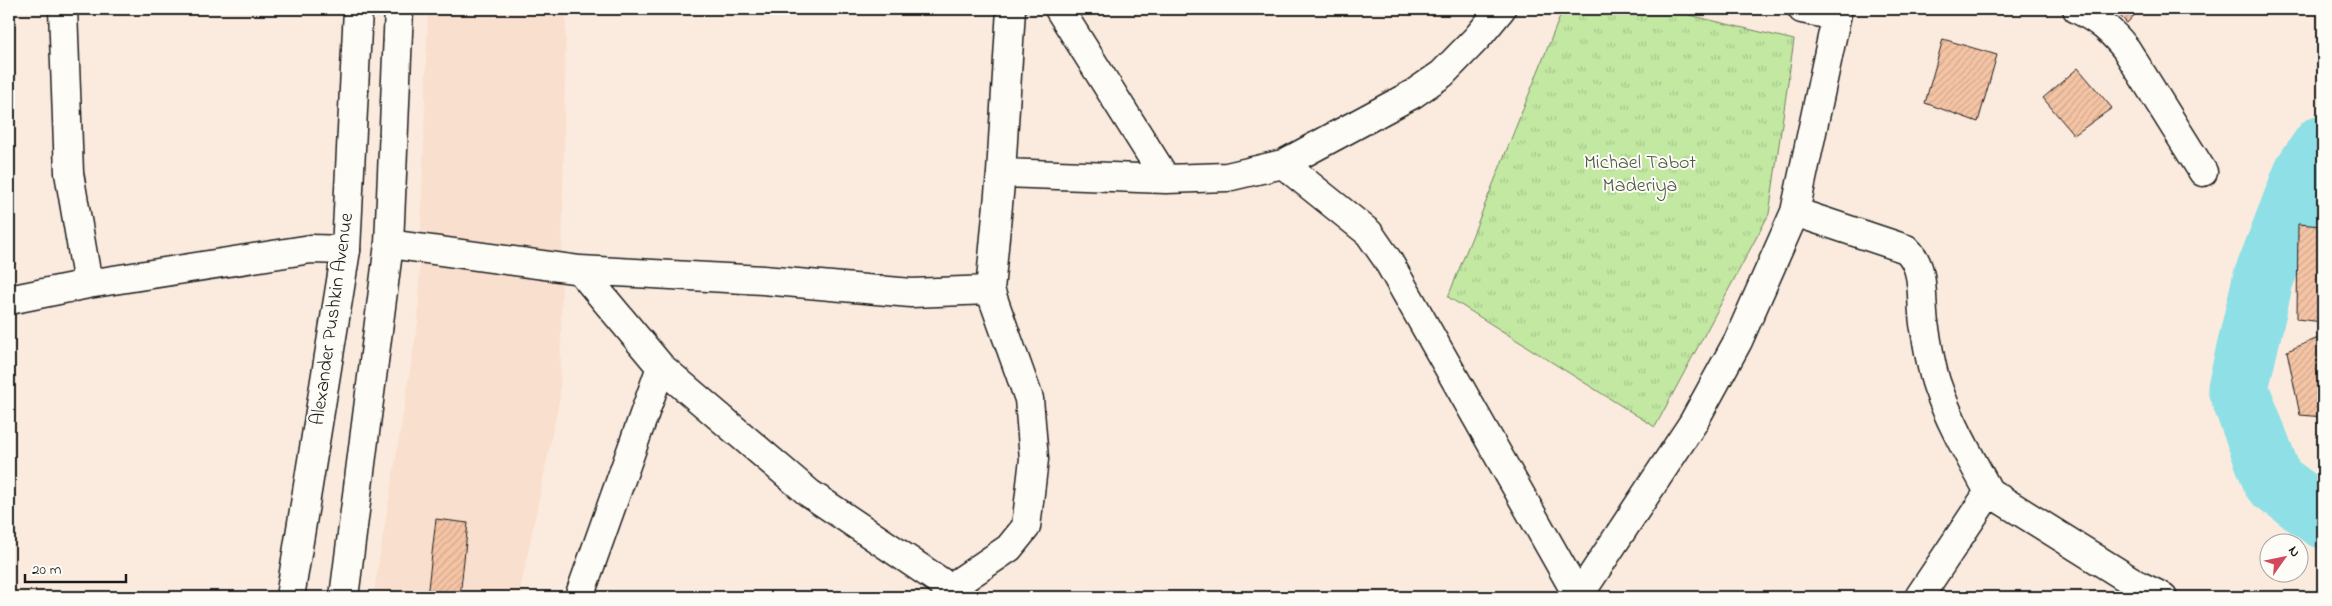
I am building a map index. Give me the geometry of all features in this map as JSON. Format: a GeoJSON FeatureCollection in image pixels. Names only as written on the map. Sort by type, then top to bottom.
{"type":"FeatureCollection","features":[{"type":"Feature","properties":{"kind":"street"},"geometry":{"type":"LineString","coordinates":[[63,9],[69,173],[88,284]]}},
{"type":"Feature","properties":{"kind":"street","name":"Alexander Pushkin Avenue"},"geometry":{"type":"LineString","coordinates":[[290,597],[346,250],[358,9]]}},
{"type":"Feature","properties":{"kind":"street"},"geometry":{"type":"LineString","coordinates":[[344,597],[389,244],[399,9]]}},
{"type":"Feature","properties":{"kind":"street"},"geometry":{"type":"LineString","coordinates":[[580,270],[661,368],[810,493],[953,594],[1009,548],[1026,526],[1034,459],[1029,399],[990,290],[1001,173],[1011,9]]}},
{"type":"Feature","properties":{"kind":"street"},"geometry":{"type":"LineString","coordinates":[[1059,9],[1166,178]]}},
{"type":"Feature","properties":{"kind":"street"},"geometry":{"type":"LineString","coordinates":[[1001,173],[1166,178],[1227,177],[1282,164],[1413,94],[1442,74],[1477,38],[1501,9]]}},
{"type":"Feature","properties":{"kind":"street"},"geometry":{"type":"LineString","coordinates":[[1282,164],[1369,233],[1387,259],[1578,597],[1693,423],[1738,341],[1795,212],[1837,13],[1802,9]]}},
{"type":"Feature","properties":{"kind":"street"},"geometry":{"type":"LineString","coordinates":[[2077,9],[2097,19],[2114,33],[2203,172]]}},
{"type":"Feature","properties":{"kind":"street"},"geometry":{"type":"LineString","coordinates":[[1795,212],[1906,250],[1914,257],[1919,269],[1924,326],[1936,383],[1952,422],[1989,492],[2138,585],[2163,597]]}},
{"type":"Feature","properties":{"kind":"street"},"geometry":{"type":"LineString","coordinates":[[389,244],[580,270],[763,280],[911,293],[990,290]]}},
{"type":"Feature","properties":{"kind":"street"},"geometry":{"type":"LineString","coordinates":[[9,300],[88,284],[311,249],[346,250]]}},
{"type":"Feature","properties":{"kind":"street"},"geometry":{"type":"LineString","coordinates":[[579,597],[661,368]]}},
{"type":"Feature","properties":{"kind":"street"},"geometry":{"type":"LineString","coordinates":[[1919,597],[1989,492]]}},
{"type":"Feature","properties":{"kind":"shaded area"},"geometry":{"type":"Polygon","coordinates":[[[428,9],[566,9],[560,396],[519,597],[373,597],[418,322],[428,9]]]}},
{"type":"Feature","properties":{"kind":"green space","name":"Michael Tabot Maderiya"},"geometry":{"type":"Polygon","coordinates":[[[1563,9],[1664,9],[1794,40],[1769,214],[1655,427],[1448,297],[1563,9]]]}},
{"type":"Feature","properties":{"kind":"building"},"geometry":{"type":"Polygon","coordinates":[[[2113,9],[2140,9],[2127,23],[2113,9]]]}},
{"type":"Feature","properties":{"kind":"building"},"geometry":{"type":"Polygon","coordinates":[[[1943,39],[1997,55],[1978,122],[1925,103],[1943,39]]]}},
{"type":"Feature","properties":{"kind":"building"},"geometry":{"type":"Polygon","coordinates":[[[2078,68],[2112,108],[2074,135],[2043,98],[2078,68]]]}},
{"type":"Feature","properties":{"kind":"building"},"geometry":{"type":"Polygon","coordinates":[[[2298,224],[2323,226],[2323,322],[2297,319],[2298,224]]]}},
{"type":"Feature","properties":{"kind":"building"},"geometry":{"type":"Polygon","coordinates":[[[2323,336],[2323,417],[2300,415],[2287,351],[2323,336]]]}},
{"type":"Feature","properties":{"kind":"building"},"geometry":{"type":"Polygon","coordinates":[[[436,519],[468,523],[460,597],[427,597],[436,519]]]}},
{"type":"Feature","properties":{"kind":"waterway"},"geometry":{"type":"LineString","coordinates":[[2323,145],[2305,171],[2263,280],[2238,388],[2273,481],[2323,518]]}}]}
